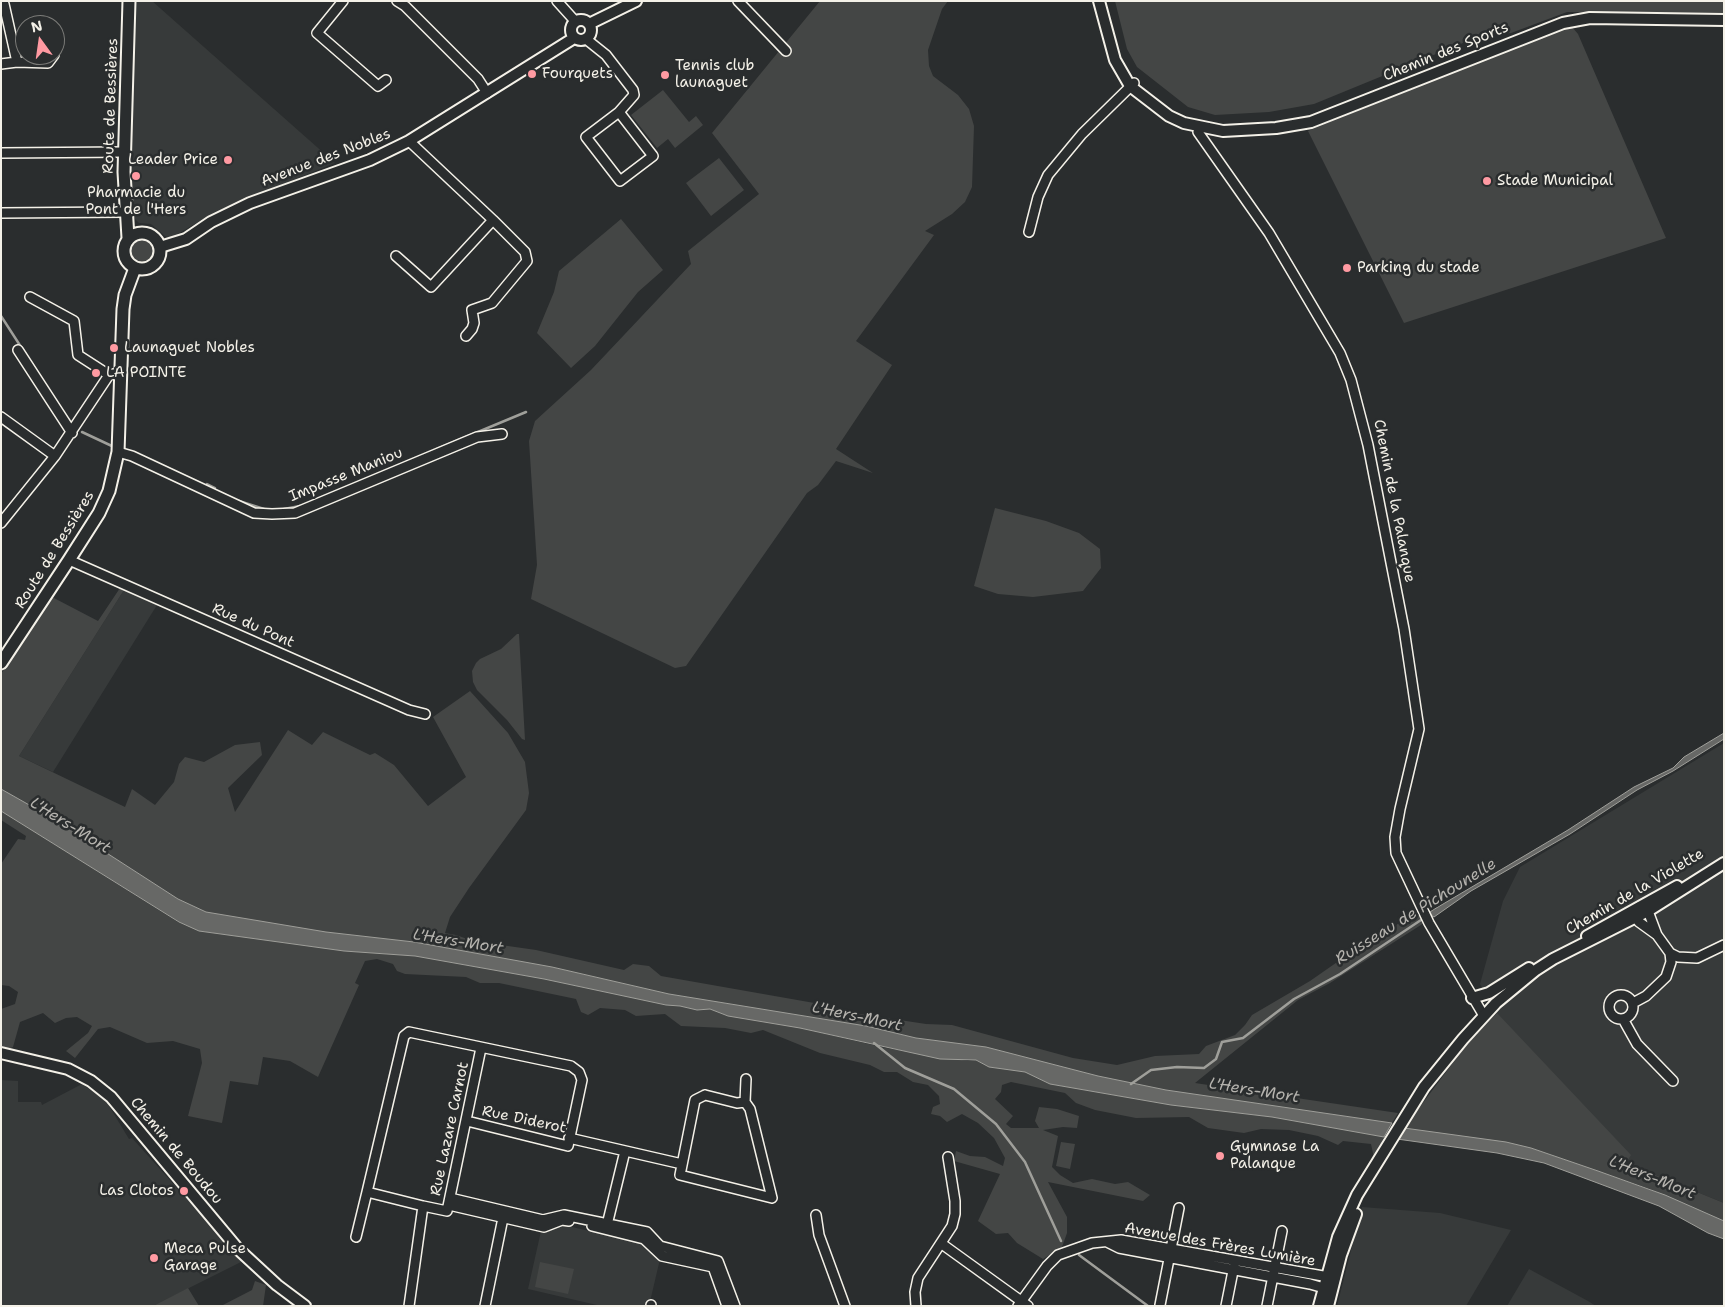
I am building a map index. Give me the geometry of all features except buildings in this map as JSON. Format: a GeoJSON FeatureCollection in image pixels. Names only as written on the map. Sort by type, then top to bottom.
{"type":"FeatureCollection","features":[{"type":"Feature","properties":{"kind":"main road","name":"Route de Bessières"},"geometry":{"type":"LineString","coordinates":[[128,1],[125,152],[125,212],[128,238]]}},
{"type":"Feature","properties":{"kind":"main road"},"geometry":{"type":"LineString","coordinates":[[125,212],[143,232],[154,237],[160,247],[156,263],[146,269],[134,268],[126,260],[124,254],[125,243],[128,238],[143,232]]}},
{"type":"Feature","properties":{"kind":"main road","name":"Route de Bessières"},"geometry":{"type":"LineString","coordinates":[[1,663],[69,560],[98,513],[109,491],[118,452],[115,374],[125,295],[134,268]]}},
{"type":"Feature","properties":{"kind":"street"},"geometry":{"type":"LineString","coordinates":[[343,1],[317,33],[378,86],[386,80]]}},
{"type":"Feature","properties":{"kind":"street"},"geometry":{"type":"LineString","coordinates":[[397,1],[405,6],[478,79],[487,93]]}},
{"type":"Feature","properties":{"kind":"street"},"geometry":{"type":"LineString","coordinates":[[558,1],[575,21]]}},
{"type":"Feature","properties":{"kind":"street"},"geometry":{"type":"LineString","coordinates":[[590,24],[636,1]]}},
{"type":"Feature","properties":{"kind":"street"},"geometry":{"type":"LineString","coordinates":[[738,1],[786,51]]}},
{"type":"Feature","properties":{"kind":"street","name":"Chemin des Sports"},"geometry":{"type":"LineString","coordinates":[[1099,1],[1112,48],[1132,85],[1184,123],[1223,131],[1276,128],[1306,123],[1544,28],[1576,20],[1724,20]]}},
{"type":"Feature","properties":{"kind":"street"},"geometry":{"type":"LineString","coordinates":[[1,4],[4,4],[15,53]]}},
{"type":"Feature","properties":{"kind":"street"},"geometry":{"type":"LineString","coordinates":[[586,39],[591,32],[590,24],[583,19],[575,21],[570,29],[574,38],[586,39],[606,55],[633,90],[634,95],[631,100],[619,112],[586,137],[620,181],[653,156],[619,112]]}},
{"type":"Feature","properties":{"kind":"street","name":"Avenue des Nobles"},"geometry":{"type":"LineString","coordinates":[[160,247],[186,239],[226,213],[370,160],[408,141],[574,38]]}},
{"type":"Feature","properties":{"kind":"street"},"geometry":{"type":"LineString","coordinates":[[1,64],[15,62]]}},
{"type":"Feature","properties":{"kind":"street"},"geometry":{"type":"LineString","coordinates":[[1029,232],[1038,196],[1048,175],[1082,134],[1132,85]]}},
{"type":"Feature","properties":{"kind":"street","name":"Chemin de la Palanque"},"geometry":{"type":"LineString","coordinates":[[1198,132],[1268,233],[1340,353],[1360,410],[1408,646],[1418,729],[1400,808],[1395,837],[1396,853],[1429,923],[1484,1016]]}},
{"type":"Feature","properties":{"kind":"street"},"geometry":{"type":"LineString","coordinates":[[408,141],[525,252],[527,261],[492,303],[472,310],[474,323],[466,336]]}},
{"type":"Feature","properties":{"kind":"street"},"geometry":{"type":"LineString","coordinates":[[1,153],[125,152]]}},
{"type":"Feature","properties":{"kind":"street"},"geometry":{"type":"LineString","coordinates":[[1,213],[125,212]]}},
{"type":"Feature","properties":{"kind":"street"},"geometry":{"type":"LineString","coordinates":[[396,256],[431,287],[493,220]]}},
{"type":"Feature","properties":{"kind":"street"},"geometry":{"type":"LineString","coordinates":[[1,523],[56,456],[115,374],[82,359],[78,355],[74,321],[30,297]]}},
{"type":"Feature","properties":{"kind":"street"},"geometry":{"type":"LineString","coordinates":[[18,350],[72,434]]}},
{"type":"Feature","properties":{"kind":"street"},"geometry":{"type":"LineString","coordinates":[[1,417],[56,456]]}},
{"type":"Feature","properties":{"kind":"street","name":"Impasse Maniou"},"geometry":{"type":"LineString","coordinates":[[118,452],[132,456],[254,512],[272,514],[295,512],[477,437],[502,434]]}},
{"type":"Feature","properties":{"kind":"street","name":"Rue du Pont"},"geometry":{"type":"LineString","coordinates":[[69,560],[409,710],[426,714]]}},
{"type":"Feature","properties":{"kind":"street","name":"Chemin de la Violette"},"geometry":{"type":"LineString","coordinates":[[1484,1016],[1524,979],[1557,955],[1636,918],[1644,909],[1724,858]]}},
{"type":"Feature","properties":{"kind":"street","name":"Chemin de la Violette"},"geometry":{"type":"LineString","coordinates":[[1472,998],[1488,993],[1644,909],[1724,863]]}},
{"type":"Feature","properties":{"kind":"street"},"geometry":{"type":"LineString","coordinates":[[1623,1019],[1630,1015],[1633,1003],[1646,996],[1666,977],[1671,962],[1670,953],[1657,936],[1644,909]]}},
{"type":"Feature","properties":{"kind":"street"},"geometry":{"type":"LineString","coordinates":[[1636,918],[1657,936]]}},
{"type":"Feature","properties":{"kind":"street"},"geometry":{"type":"LineString","coordinates":[[1670,953],[1688,959],[1697,958],[1724,945]]}},
{"type":"Feature","properties":{"kind":"street"},"geometry":{"type":"LineString","coordinates":[[1633,1003],[1625,995],[1620,995],[1611,1001],[1610,1011],[1613,1016],[1623,1019],[1637,1044],[1672,1081]]}},
{"type":"Feature","properties":{"kind":"street"},"geometry":{"type":"LineString","coordinates":[[1319,1306],[1371,1175],[1411,1108],[1442,1063],[1484,1016]]}},
{"type":"Feature","properties":{"kind":"street"},"geometry":{"type":"LineString","coordinates":[[356,1238],[404,1036],[409,1032],[571,1066],[579,1072],[582,1080],[569,1138],[682,1164]]}},
{"type":"Feature","properties":{"kind":"street","name":"Rue Lazare Carnot"},"geometry":{"type":"LineString","coordinates":[[409,1306],[424,1206],[447,1211],[481,1048]]}},
{"type":"Feature","properties":{"kind":"street","name":"Chemin de Boudou"},"geometry":{"type":"LineString","coordinates":[[1,1053],[68,1069],[91,1081],[111,1097],[238,1249],[277,1285],[305,1306]]}},
{"type":"Feature","properties":{"kind":"street"},"geometry":{"type":"LineString","coordinates":[[745,1102],[737,1103],[705,1095],[699,1096],[696,1100],[680,1175],[772,1198],[750,1109],[745,1102],[746,1079]]}},
{"type":"Feature","properties":{"kind":"street","name":"Rue Diderot"},"geometry":{"type":"LineString","coordinates":[[467,1121],[568,1146],[569,1138]]}},
{"type":"Feature","properties":{"kind":"street"},"geometry":{"type":"LineString","coordinates":[[607,1227],[625,1151]]}},
{"type":"Feature","properties":{"kind":"street"},"geometry":{"type":"LineString","coordinates":[[916,1306],[915,1292],[918,1278],[942,1244],[952,1226],[955,1214],[955,1201],[948,1157]]}},
{"type":"Feature","properties":{"kind":"street"},"geometry":{"type":"LineString","coordinates":[[367,1192],[424,1206]]}},
{"type":"Feature","properties":{"kind":"street"},"geometry":{"type":"LineString","coordinates":[[449,1202],[504,1214],[544,1227],[562,1220],[647,1232],[660,1246],[718,1261],[734,1306]]}},
{"type":"Feature","properties":{"kind":"street"},"geometry":{"type":"LineString","coordinates":[[1160,1305],[1179,1208]]}},
{"type":"Feature","properties":{"kind":"street"},"geometry":{"type":"LineString","coordinates":[[485,1306],[504,1214]]}},
{"type":"Feature","properties":{"kind":"street"},"geometry":{"type":"LineString","coordinates":[[816,1215],[819,1235],[845,1306]]}},
{"type":"Feature","properties":{"kind":"street"},"geometry":{"type":"LineString","coordinates":[[607,1227],[644,1239],[662,1256],[713,1267],[727,1306]]}},
{"type":"Feature","properties":{"kind":"street"},"geometry":{"type":"LineString","coordinates":[[1267,1306],[1282,1231]]}},
{"type":"Feature","properties":{"kind":"street","name":"Avenue des Frères Lumière"},"geometry":{"type":"LineString","coordinates":[[1023,1304],[1047,1266],[1058,1255],[1077,1247],[1108,1242],[1119,1248],[1170,1253],[1328,1283]]}},
{"type":"Feature","properties":{"kind":"street"},"geometry":{"type":"LineString","coordinates":[[942,1244],[1023,1304]]}},
{"type":"Feature","properties":{"kind":"street"},"geometry":{"type":"LineString","coordinates":[[1226,1306],[1234,1265]]}},
{"type":"Feature","properties":{"kind":"street"},"geometry":{"type":"LineString","coordinates":[[1328,1283],[1328,1306]]}},
{"type":"Feature","properties":{"kind":"shaded area"},"geometry":{"type":"Polygon","coordinates":[[[134,1],[152,1],[335,163],[215,212],[171,238],[165,236],[151,224],[139,223],[133,217],[129,206],[134,1]]]}},
{"type":"Feature","properties":{"kind":"shaded area"},"geometry":{"type":"Polygon","coordinates":[[[820,1],[948,1],[942,9],[928,50],[929,66],[933,76],[958,95],[969,109],[974,126],[972,187],[965,202],[952,214],[925,231],[934,235],[856,341],[892,365],[836,449],[873,473],[836,461],[818,485],[807,493],[686,666],[675,668],[531,599],[537,565],[529,441],[535,421],[591,370],[691,264],[688,251],[759,194],[712,133],[820,1]]]}},
{"type":"Feature","properties":{"kind":"shaded area"},"geometry":{"type":"Polygon","coordinates":[[[1115,1],[1724,1],[1724,13],[1567,12],[1511,33],[1475,38],[1314,104],[1269,112],[1215,115],[1188,107],[1137,67],[1127,49],[1115,1]]]}},
{"type":"Feature","properties":{"kind":"shaded area","name":"Stade Municipal"},"geometry":{"type":"Polygon","coordinates":[[[1572,27],[1578,34],[1666,238],[1404,323],[1308,131],[1556,31],[1572,27]]]}},
{"type":"Feature","properties":{"kind":"shaded area"},"geometry":{"type":"Polygon","coordinates":[[[663,90],[689,122],[696,116],[703,125],[675,148],[668,139],[657,148],[631,115],[663,90]]]}},
{"type":"Feature","properties":{"kind":"shaded area"},"geometry":{"type":"Polygon","coordinates":[[[719,158],[744,190],[711,216],[686,183],[719,158]]]}},
{"type":"Feature","properties":{"kind":"shaded area"},"geometry":{"type":"Polygon","coordinates":[[[621,219],[663,270],[638,292],[595,346],[571,368],[537,333],[554,292],[559,271],[621,219]]]}},
{"type":"Feature","properties":{"kind":"shaded area"},"geometry":{"type":"Polygon","coordinates":[[[142,239],[151,243],[155,252],[151,261],[142,265],[133,261],[129,252],[133,243],[142,239]]]}},
{"type":"Feature","properties":{"kind":"shaded area"},"geometry":{"type":"Polygon","coordinates":[[[995,508],[1046,521],[1079,533],[1100,549],[1101,568],[1083,591],[1033,597],[998,594],[974,586],[995,508]]]}},
{"type":"Feature","properties":{"kind":"shaded area"},"geometry":{"type":"Polygon","coordinates":[[[120,588],[124,590],[19,756],[125,807],[132,789],[155,805],[174,782],[179,764],[185,757],[204,762],[235,745],[260,742],[262,755],[228,788],[235,812],[288,730],[312,745],[323,732],[370,755],[375,753],[394,765],[428,806],[466,777],[433,717],[470,691],[508,733],[525,762],[529,793],[526,810],[469,888],[450,917],[445,933],[473,941],[536,950],[624,970],[633,964],[649,966],[661,976],[820,1004],[860,1014],[926,1024],[952,1025],[1073,1058],[1117,1065],[1155,1056],[1199,1054],[1206,1046],[1235,1035],[1252,1015],[1310,981],[1366,942],[1392,930],[1403,918],[1416,911],[1424,923],[1330,983],[1298,1000],[1195,1083],[1398,1113],[1392,1123],[1166,1090],[1098,1076],[986,1047],[916,1038],[866,1026],[669,994],[552,967],[414,942],[326,932],[206,912],[178,899],[54,819],[1,789],[1,674],[52,597],[98,621],[120,588]]]}},
{"type":"Feature","properties":{"kind":"shaded area"},"geometry":{"type":"Polygon","coordinates":[[[124,590],[157,605],[53,772],[19,756],[124,590]]]}},
{"type":"Feature","properties":{"kind":"shaded area"},"geometry":{"type":"Polygon","coordinates":[[[519,634],[525,740],[477,690],[473,682],[472,671],[480,659],[501,649],[519,634]]]}},
{"type":"Feature","properties":{"kind":"shaded area"},"geometry":{"type":"Polygon","coordinates":[[[1724,733],[1724,739],[1673,771],[1637,790],[1570,834],[1471,891],[1434,917],[1432,916],[1430,912],[1433,910],[1568,830],[1634,787],[1673,768],[1684,757],[1724,733]]]}},
{"type":"Feature","properties":{"kind":"shaded area"},"geometry":{"type":"Polygon","coordinates":[[[1724,743],[1724,1203],[1626,1163],[1498,1015],[1480,984],[1503,901],[1520,867],[1724,743]]]}},
{"type":"Feature","properties":{"kind":"shaded area"},"geometry":{"type":"Polygon","coordinates":[[[1,789],[54,819],[178,899],[206,912],[326,932],[414,942],[552,967],[669,994],[866,1026],[916,1038],[986,1047],[1098,1076],[1166,1090],[1392,1123],[1384,1137],[1272,1117],[1171,1105],[1050,1084],[1025,1072],[989,1067],[976,1060],[940,1059],[800,1028],[728,1016],[710,1009],[697,1010],[666,1005],[544,979],[415,956],[344,951],[199,931],[179,922],[1,811],[1,789]]]}},
{"type":"Feature","properties":{"kind":"shaded area"},"geometry":{"type":"Polygon","coordinates":[[[1,811],[178,922],[200,931],[344,951],[415,956],[544,979],[666,1005],[697,1010],[710,1009],[728,1016],[800,1028],[886,1048],[968,1061],[976,1060],[989,1067],[1025,1072],[1050,1084],[1171,1105],[1272,1117],[1384,1137],[1374,1158],[1371,1144],[1343,1141],[1338,1145],[1318,1136],[1289,1130],[1261,1129],[1244,1133],[1208,1128],[1189,1117],[1136,1118],[1095,1110],[1076,1103],[1065,1093],[1011,1082],[1002,1085],[1001,1092],[995,1099],[1013,1116],[1006,1124],[1011,1128],[1039,1128],[1035,1121],[1039,1107],[1057,1109],[1079,1116],[1077,1128],[1063,1127],[1043,1130],[1058,1136],[1052,1167],[1060,1175],[1073,1183],[1092,1179],[1115,1184],[1128,1182],[1150,1195],[1143,1201],[1048,1182],[1067,1217],[1067,1233],[1062,1247],[1043,1259],[1017,1243],[1008,1233],[996,1234],[978,1221],[1000,1174],[954,1161],[956,1151],[970,1156],[985,1157],[1003,1166],[1005,1158],[994,1138],[978,1123],[962,1114],[947,1122],[940,1116],[931,1114],[933,1107],[940,1104],[939,1096],[928,1085],[913,1082],[897,1072],[884,1072],[870,1065],[820,1053],[763,1030],[751,1033],[725,1028],[681,1026],[665,1014],[636,1016],[625,1010],[600,1008],[588,1015],[581,1012],[576,999],[499,983],[480,983],[466,977],[405,974],[397,971],[393,964],[377,959],[365,961],[355,983],[359,985],[318,1077],[290,1061],[263,1057],[258,1085],[230,1081],[222,1123],[188,1116],[202,1063],[200,1049],[173,1041],[147,1043],[110,1027],[98,1029],[75,1058],[66,1051],[88,1033],[92,1026],[77,1017],[66,1018],[55,1023],[43,1013],[20,1022],[13,1047],[8,1049],[1,1048],[1,1009],[15,1004],[18,992],[9,986],[1,985],[1,864],[18,839],[25,840],[26,836],[1,820],[1,811]]]}},
{"type":"Feature","properties":{"kind":"shaded area"},"geometry":{"type":"Polygon","coordinates":[[[1497,1013],[1631,1155],[1626,1163],[1724,1203],[1724,1221],[1650,1189],[1531,1148],[1404,1128],[1467,1044],[1497,1013]]]}},
{"type":"Feature","properties":{"kind":"shaded area"},"geometry":{"type":"Polygon","coordinates":[[[1,1080],[18,1081],[18,1102],[41,1102],[42,1105],[82,1084],[106,1101],[129,1139],[132,1138],[243,1261],[153,1306],[1,1306],[1,1080]]]}},
{"type":"Feature","properties":{"kind":"shaded area"},"geometry":{"type":"Polygon","coordinates":[[[1404,1128],[1506,1142],[1531,1148],[1598,1171],[1665,1195],[1724,1221],[1724,1239],[1708,1233],[1659,1206],[1544,1163],[1497,1153],[1397,1139],[1404,1128]]]}},
{"type":"Feature","properties":{"kind":"shaded area"},"geometry":{"type":"Polygon","coordinates":[[[1061,1142],[1075,1144],[1070,1169],[1056,1166],[1061,1142]]]}},
{"type":"Feature","properties":{"kind":"shaded area"},"geometry":{"type":"Polygon","coordinates":[[[1362,1207],[1440,1213],[1511,1230],[1466,1306],[1337,1306],[1362,1207]]]}},
{"type":"Feature","properties":{"kind":"shaded area"},"geometry":{"type":"Polygon","coordinates":[[[563,1225],[643,1243],[655,1257],[660,1259],[649,1306],[601,1306],[528,1289],[541,1231],[546,1232],[563,1225]]]}},
{"type":"Feature","properties":{"kind":"shaded area"},"geometry":{"type":"Polygon","coordinates":[[[540,1262],[574,1269],[568,1294],[535,1287],[540,1262]]]}},
{"type":"Feature","properties":{"kind":"shaded area"},"geometry":{"type":"Polygon","coordinates":[[[1529,1269],[1588,1301],[1596,1306],[1507,1306],[1529,1269]]]}},
{"type":"Feature","properties":{"kind":"shaded area"},"geometry":{"type":"Polygon","coordinates":[[[255,1281],[266,1285],[263,1306],[221,1306],[252,1290],[255,1281]]]}},
{"type":"Feature","properties":{"kind":"shaded area"},"geometry":{"type":"Polygon","coordinates":[[[188,1288],[199,1306],[153,1306],[188,1288]]]}},
{"type":"Feature","properties":{"kind":"waterway"},"geometry":{"type":"LineString","coordinates":[[1,316],[43,381]]}},
{"type":"Feature","properties":{"kind":"waterway"},"geometry":{"type":"LineString","coordinates":[[437,449],[526,412]]}},
{"type":"Feature","properties":{"kind":"waterway"},"geometry":{"type":"LineString","coordinates":[[82,432],[114,447]]}},
{"type":"Feature","properties":{"kind":"waterway"},"geometry":{"type":"LineString","coordinates":[[207,484],[215,488]]}},
{"type":"Feature","properties":{"kind":"waterway"},"geometry":{"type":"LineString","coordinates":[[239,501],[264,509]]}},
{"type":"Feature","properties":{"kind":"waterway"},"geometry":{"type":"LineString","coordinates":[[284,509],[300,506]]}},
{"type":"Feature","properties":{"kind":"waterway","name":"Ruisseau de Pichounelle"},"geometry":{"type":"LineString","coordinates":[[1131,1084],[1151,1070],[1177,1067],[1204,1068],[1216,1059],[1222,1042],[1243,1038],[1294,999],[1340,974],[1424,918]]}},
{"type":"Feature","properties":{"kind":"waterway"},"geometry":{"type":"LineString","coordinates":[[874,1043],[905,1068],[954,1089],[996,1124],[1025,1162],[1061,1241]]}},
{"type":"Feature","properties":{"kind":"waterway"},"geometry":{"type":"LineString","coordinates":[[1079,1255],[1148,1306]]}},
{"type":"Feature","properties":{"kind":"place","name":"Fourquets"},"geometry":{"type":"Point","coordinates":[532,74]}},
{"type":"Feature","properties":{"kind":"place","name":"Tennis club launaguet"},"geometry":{"type":"Point","coordinates":[665,75]}},
{"type":"Feature","properties":{"kind":"place","name":"Leader Price"},"geometry":{"type":"Point","coordinates":[228,160]}},
{"type":"Feature","properties":{"kind":"place","name":"Pharmacie du Pont de l'Hers"},"geometry":{"type":"Point","coordinates":[136,176]}},
{"type":"Feature","properties":{"kind":"place","name":"Stade Municipal"},"geometry":{"type":"Point","coordinates":[1487,181]}},
{"type":"Feature","properties":{"kind":"place","name":"Parking du stade"},"geometry":{"type":"Point","coordinates":[1347,268]}},
{"type":"Feature","properties":{"kind":"place","name":"Launaguet Nobles"},"geometry":{"type":"Point","coordinates":[114,348]}},
{"type":"Feature","properties":{"kind":"place","name":"LA POINTE"},"geometry":{"type":"Point","coordinates":[96,373]}},
{"type":"Feature","properties":{"kind":"place","name":"Gymnase La Palanque"},"geometry":{"type":"Point","coordinates":[1220,1156]}},
{"type":"Feature","properties":{"kind":"place","name":"Las Clotos"},"geometry":{"type":"Point","coordinates":[184,1191]}},
{"type":"Feature","properties":{"kind":"place","name":"Meca Pulse Garage"},"geometry":{"type":"Point","coordinates":[154,1258]}},
{"type":"Feature","properties":{"kind":"water label","name":"L'Hers-Mort"},"geometry":{"type":"Point","coordinates":[70,826]}},
{"type":"Feature","properties":{"kind":"water label","name":"L'Hers-Mort"},"geometry":{"type":"Point","coordinates":[458,942]}},
{"type":"Feature","properties":{"kind":"water label","name":"L'Hers-Mort"},"geometry":{"type":"Point","coordinates":[857,1017]}},
{"type":"Feature","properties":{"kind":"water label","name":"L'Hers-Mort"},"geometry":{"type":"Point","coordinates":[1254,1091]}},
{"type":"Feature","properties":{"kind":"water label","name":"L'Hers-Mort"},"geometry":{"type":"Point","coordinates":[1652,1178]}}]}
